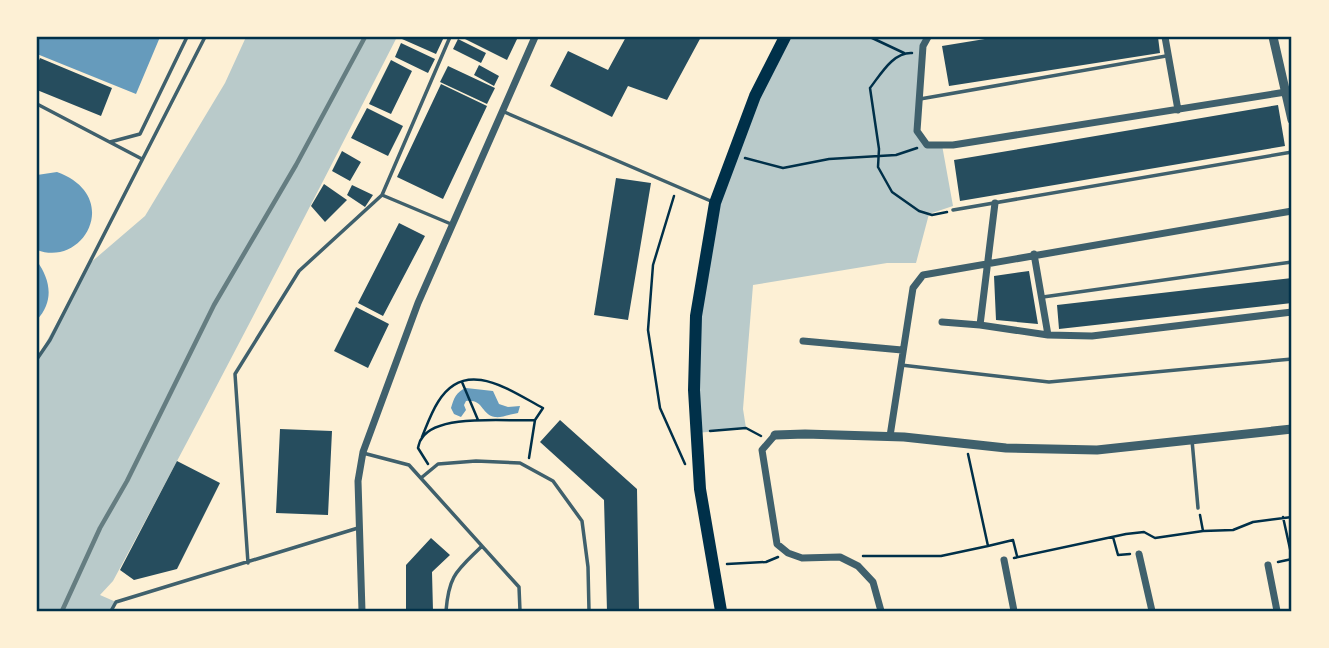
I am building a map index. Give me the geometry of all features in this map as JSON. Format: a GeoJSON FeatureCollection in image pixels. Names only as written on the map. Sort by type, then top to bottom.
{"type":"FeatureCollection","features":[{"type":"Feature","properties":{"kind":"highway"},"geometry":{"type":"LineString","coordinates":[[721,611],[700,489],[694,390],[696,316],[715,203],[755,96],[785,37]]}},
{"type":"Feature","properties":{"kind":"street"},"geometry":{"type":"LineString","coordinates":[[362,611],[358,481],[363,452],[418,303],[535,37]]}},
{"type":"Feature","properties":{"kind":"street"},"geometry":{"type":"LineString","coordinates":[[928,37],[923,46],[918,131],[927,145],[953,145],[1289,93]]}},
{"type":"Feature","properties":{"kind":"street"},"geometry":{"type":"LineString","coordinates":[[1165,37],[1178,110]]}},
{"type":"Feature","properties":{"kind":"street"},"geometry":{"type":"LineString","coordinates":[[1276,38],[1289,93],[1292,120]]}},
{"type":"Feature","properties":{"kind":"street"},"geometry":{"type":"LineString","coordinates":[[980,325],[995,203]]}},
{"type":"Feature","properties":{"kind":"street"},"geometry":{"type":"LineString","coordinates":[[890,436],[913,288],[923,275],[1292,211]]}},
{"type":"Feature","properties":{"kind":"street"},"geometry":{"type":"LineString","coordinates":[[1034,254],[1048,335]]}},
{"type":"Feature","properties":{"kind":"street"},"geometry":{"type":"LineString","coordinates":[[942,322],[1048,335],[1092,336],[1292,312]]}},
{"type":"Feature","properties":{"kind":"street"},"geometry":{"type":"LineString","coordinates":[[803,341],[902,350]]}},
{"type":"Feature","properties":{"kind":"street"},"geometry":{"type":"LineString","coordinates":[[881,611],[873,582],[858,566],[840,556],[802,558],[788,553],[777,544],[762,450],[772,438],[805,433],[890,436],[1006,448],[1097,450],[1292,429]]}},
{"type":"Feature","properties":{"kind":"street"},"geometry":{"type":"LineString","coordinates":[[1139,554],[1152,611]]}},
{"type":"Feature","properties":{"kind":"street"},"geometry":{"type":"LineString","coordinates":[[1004,560],[1014,611]]}},
{"type":"Feature","properties":{"kind":"street"},"geometry":{"type":"LineString","coordinates":[[1268,565],[1277,611]]}},
{"type":"Feature","properties":{"kind":"lane"},"geometry":{"type":"LineString","coordinates":[[110,142],[140,134],[187,37]]}},
{"type":"Feature","properties":{"kind":"lane"},"geometry":{"type":"LineString","coordinates":[[37,359],[50,340],[205,37]]}},
{"type":"Feature","properties":{"kind":"lane"},"geometry":{"type":"LineString","coordinates":[[248,562],[235,374],[299,271],[382,195],[450,37]]}},
{"type":"Feature","properties":{"kind":"lane"},"geometry":{"type":"LineString","coordinates":[[920,99],[1168,55]]}},
{"type":"Feature","properties":{"kind":"lane"},"geometry":{"type":"LineString","coordinates":[[37,104],[142,159]]}},
{"type":"Feature","properties":{"kind":"lane"},"geometry":{"type":"LineString","coordinates":[[502,111],[715,203]]}},
{"type":"Feature","properties":{"kind":"lane"},"geometry":{"type":"LineString","coordinates":[[953,210],[1292,152]]}},
{"type":"Feature","properties":{"kind":"lane"},"geometry":{"type":"LineString","coordinates":[[382,195],[452,225]]}},
{"type":"Feature","properties":{"kind":"lane"},"geometry":{"type":"LineString","coordinates":[[1041,297],[1292,262]]}},
{"type":"Feature","properties":{"kind":"lane"},"geometry":{"type":"LineString","coordinates":[[900,365],[1049,382],[1292,359]]}},
{"type":"Feature","properties":{"kind":"lane"},"geometry":{"type":"LineString","coordinates":[[1192,440],[1198,508]]}},
{"type":"Feature","properties":{"kind":"lane"},"geometry":{"type":"LineString","coordinates":[[363,452],[409,465],[519,587],[520,611]]}},
{"type":"Feature","properties":{"kind":"lane"},"geometry":{"type":"LineString","coordinates":[[421,478],[438,464],[476,461],[520,463],[553,481],[582,521],[588,567],[589,611]]}},
{"type":"Feature","properties":{"kind":"lane"},"geometry":{"type":"LineString","coordinates":[[111,611],[116,602],[360,527]]}},
{"type":"Feature","properties":{"kind":"lane"},"geometry":{"type":"LineString","coordinates":[[446,611],[448,588],[457,570],[482,546]]}},
{"type":"Feature","properties":{"kind":"path"},"geometry":{"type":"LineString","coordinates":[[870,37],[904,53],[923,54]]}},
{"type":"Feature","properties":{"kind":"path"},"geometry":{"type":"LineString","coordinates":[[904,53],[889,63],[870,88],[879,156],[878,167],[892,192],[919,211],[932,215],[953,210]]}},
{"type":"Feature","properties":{"kind":"path"},"geometry":{"type":"LineString","coordinates":[[732,155],[783,168],[828,159],[896,155],[927,145]]}},
{"type":"Feature","properties":{"kind":"path"},"geometry":{"type":"LineString","coordinates":[[677,186],[653,265],[648,330],[660,408],[687,469]]}},
{"type":"Feature","properties":{"kind":"path"},"geometry":{"type":"LineString","coordinates":[[432,469],[418,448],[422,437],[439,400],[453,384],[470,378],[484,379],[542,408],[535,420],[528,467]]}},
{"type":"Feature","properties":{"kind":"path"},"geometry":{"type":"LineString","coordinates":[[462,381],[478,420]]}},
{"type":"Feature","properties":{"kind":"path"},"geometry":{"type":"LineString","coordinates":[[422,437],[438,426],[478,420],[535,420]]}},
{"type":"Feature","properties":{"kind":"path"},"geometry":{"type":"LineString","coordinates":[[696,433],[746,428],[772,438]]}},
{"type":"Feature","properties":{"kind":"path"},"geometry":{"type":"LineString","coordinates":[[966,444],[988,546]]}},
{"type":"Feature","properties":{"kind":"path"},"geometry":{"type":"LineString","coordinates":[[1198,508],[1203,531]]}},
{"type":"Feature","properties":{"kind":"path"},"geometry":{"type":"LineString","coordinates":[[1268,565],[1292,558],[1283,517]]}},
{"type":"Feature","properties":{"kind":"path"},"geometry":{"type":"LineString","coordinates":[[1004,560],[1144,531],[1155,538],[1233,530],[1253,522],[1292,517]]}},
{"type":"Feature","properties":{"kind":"path"},"geometry":{"type":"LineString","coordinates":[[840,556],[941,556],[1013,540],[1017,557]]}},
{"type":"Feature","properties":{"kind":"path"},"geometry":{"type":"LineString","coordinates":[[713,564],[766,562],[788,553]]}},
{"type":"Feature","properties":{"kind":"shaded area"},"geometry":{"type":"Polygon","coordinates":[[[246,37],[397,37],[113,581],[100,595],[116,602],[111,611],[37,611],[37,359],[89,264],[145,216],[225,83],[246,37]]]}},
{"type":"Feature","properties":{"kind":"shaded area"},"geometry":{"type":"Polygon","coordinates":[[[785,37],[928,37],[923,46],[917,131],[927,145],[942,145],[953,206],[929,214],[916,263],[887,263],[753,285],[743,409],[746,428],[697,433],[696,316],[715,203],[785,37]]]}},
{"type":"Feature","properties":{"kind":"water"},"geometry":{"type":"Polygon","coordinates":[[[37,37],[160,37],[136,94],[37,54],[37,37]]]}},
{"type":"Feature","properties":{"kind":"water"},"geometry":{"type":"Polygon","coordinates":[[[57,172],[77,183],[88,197],[92,212],[89,227],[81,240],[69,249],[54,253],[37,250],[37,175],[57,172]]]}},
{"type":"Feature","properties":{"kind":"water"},"geometry":{"type":"Polygon","coordinates":[[[37,261],[49,291],[46,306],[37,320],[37,261]]]}},
{"type":"Feature","properties":{"kind":"water"},"geometry":{"type":"Polygon","coordinates":[[[466,388],[493,391],[499,404],[508,407],[520,406],[518,413],[490,416],[476,402],[466,401],[466,410],[461,417],[454,414],[451,408],[454,398],[466,388]]]}},
{"type":"Feature","properties":{"kind":"building"},"geometry":{"type":"Polygon","coordinates":[[[444,37],[436,54],[402,39],[444,37]]]}},
{"type":"Feature","properties":{"kind":"building"},"geometry":{"type":"Polygon","coordinates":[[[461,37],[518,37],[507,60],[461,37]]]}},
{"type":"Feature","properties":{"kind":"building"},"geometry":{"type":"Polygon","coordinates":[[[626,37],[701,37],[667,100],[628,86],[612,117],[550,86],[568,51],[608,70],[626,37]]]}},
{"type":"Feature","properties":{"kind":"building"},"geometry":{"type":"Polygon","coordinates":[[[997,37],[1158,37],[1160,53],[949,86],[942,46],[997,37]]]}},
{"type":"Feature","properties":{"kind":"building"},"geometry":{"type":"Polygon","coordinates":[[[458,39],[486,53],[481,63],[453,49],[458,39]]]}},
{"type":"Feature","properties":{"kind":"building"},"geometry":{"type":"Polygon","coordinates":[[[401,43],[435,59],[428,73],[395,57],[401,43]]]}},
{"type":"Feature","properties":{"kind":"building"},"geometry":{"type":"Polygon","coordinates":[[[40,58],[112,88],[101,116],[37,90],[37,65],[40,58]]]}},
{"type":"Feature","properties":{"kind":"building"},"geometry":{"type":"Polygon","coordinates":[[[391,60],[412,71],[391,114],[369,104],[391,60]]]}},
{"type":"Feature","properties":{"kind":"building"},"geometry":{"type":"Polygon","coordinates":[[[479,65],[499,76],[494,86],[474,75],[479,65]]]}},
{"type":"Feature","properties":{"kind":"building"},"geometry":{"type":"Polygon","coordinates":[[[448,66],[495,88],[487,104],[440,82],[448,66]]]}},
{"type":"Feature","properties":{"kind":"building"},"geometry":{"type":"Polygon","coordinates":[[[441,84],[487,106],[443,199],[397,177],[441,84]]]}},
{"type":"Feature","properties":{"kind":"building"},"geometry":{"type":"Polygon","coordinates":[[[1278,105],[1285,146],[960,201],[954,160],[1278,105]]]}},
{"type":"Feature","properties":{"kind":"building"},"geometry":{"type":"Polygon","coordinates":[[[367,108],[403,126],[388,156],[351,138],[367,108]]]}},
{"type":"Feature","properties":{"kind":"building"},"geometry":{"type":"Polygon","coordinates":[[[342,151],[361,162],[350,181],[332,171],[342,151]]]}},
{"type":"Feature","properties":{"kind":"building"},"geometry":{"type":"Polygon","coordinates":[[[616,178],[651,183],[628,320],[594,315],[616,178]]]}},
{"type":"Feature","properties":{"kind":"building"},"geometry":{"type":"Polygon","coordinates":[[[324,184],[347,200],[325,222],[311,206],[324,184]]]}},
{"type":"Feature","properties":{"kind":"building"},"geometry":{"type":"Polygon","coordinates":[[[352,185],[373,195],[365,207],[347,195],[352,185]]]}},
{"type":"Feature","properties":{"kind":"building"},"geometry":{"type":"Polygon","coordinates":[[[399,223],[425,236],[383,316],[358,303],[399,223]]]}},
{"type":"Feature","properties":{"kind":"building"},"geometry":{"type":"Polygon","coordinates":[[[1029,271],[1038,324],[996,320],[994,276],[1029,271]]]}},
{"type":"Feature","properties":{"kind":"building"},"geometry":{"type":"Polygon","coordinates":[[[1292,278],[1292,303],[1059,329],[1057,305],[1292,278]]]}},
{"type":"Feature","properties":{"kind":"building"},"geometry":{"type":"Polygon","coordinates":[[[356,307],[389,324],[368,368],[334,351],[356,307]]]}},
{"type":"Feature","properties":{"kind":"building"},"geometry":{"type":"Polygon","coordinates":[[[560,420],[637,489],[639,611],[607,611],[604,500],[540,442],[560,420]]]}},
{"type":"Feature","properties":{"kind":"building"},"geometry":{"type":"Polygon","coordinates":[[[280,429],[332,431],[328,515],[276,513],[280,429]]]}},
{"type":"Feature","properties":{"kind":"building"},"geometry":{"type":"Polygon","coordinates":[[[177,461],[220,483],[177,569],[134,580],[120,570],[177,461]]]}},
{"type":"Feature","properties":{"kind":"building"},"geometry":{"type":"Polygon","coordinates":[[[431,538],[450,555],[432,572],[433,611],[406,611],[406,565],[431,538]]]}},
{"type":"Feature","properties":{"kind":"railway"},"geometry":{"type":"LineString","coordinates":[[62,611],[100,528],[127,481],[214,305],[296,165],[365,37]]}}]}
